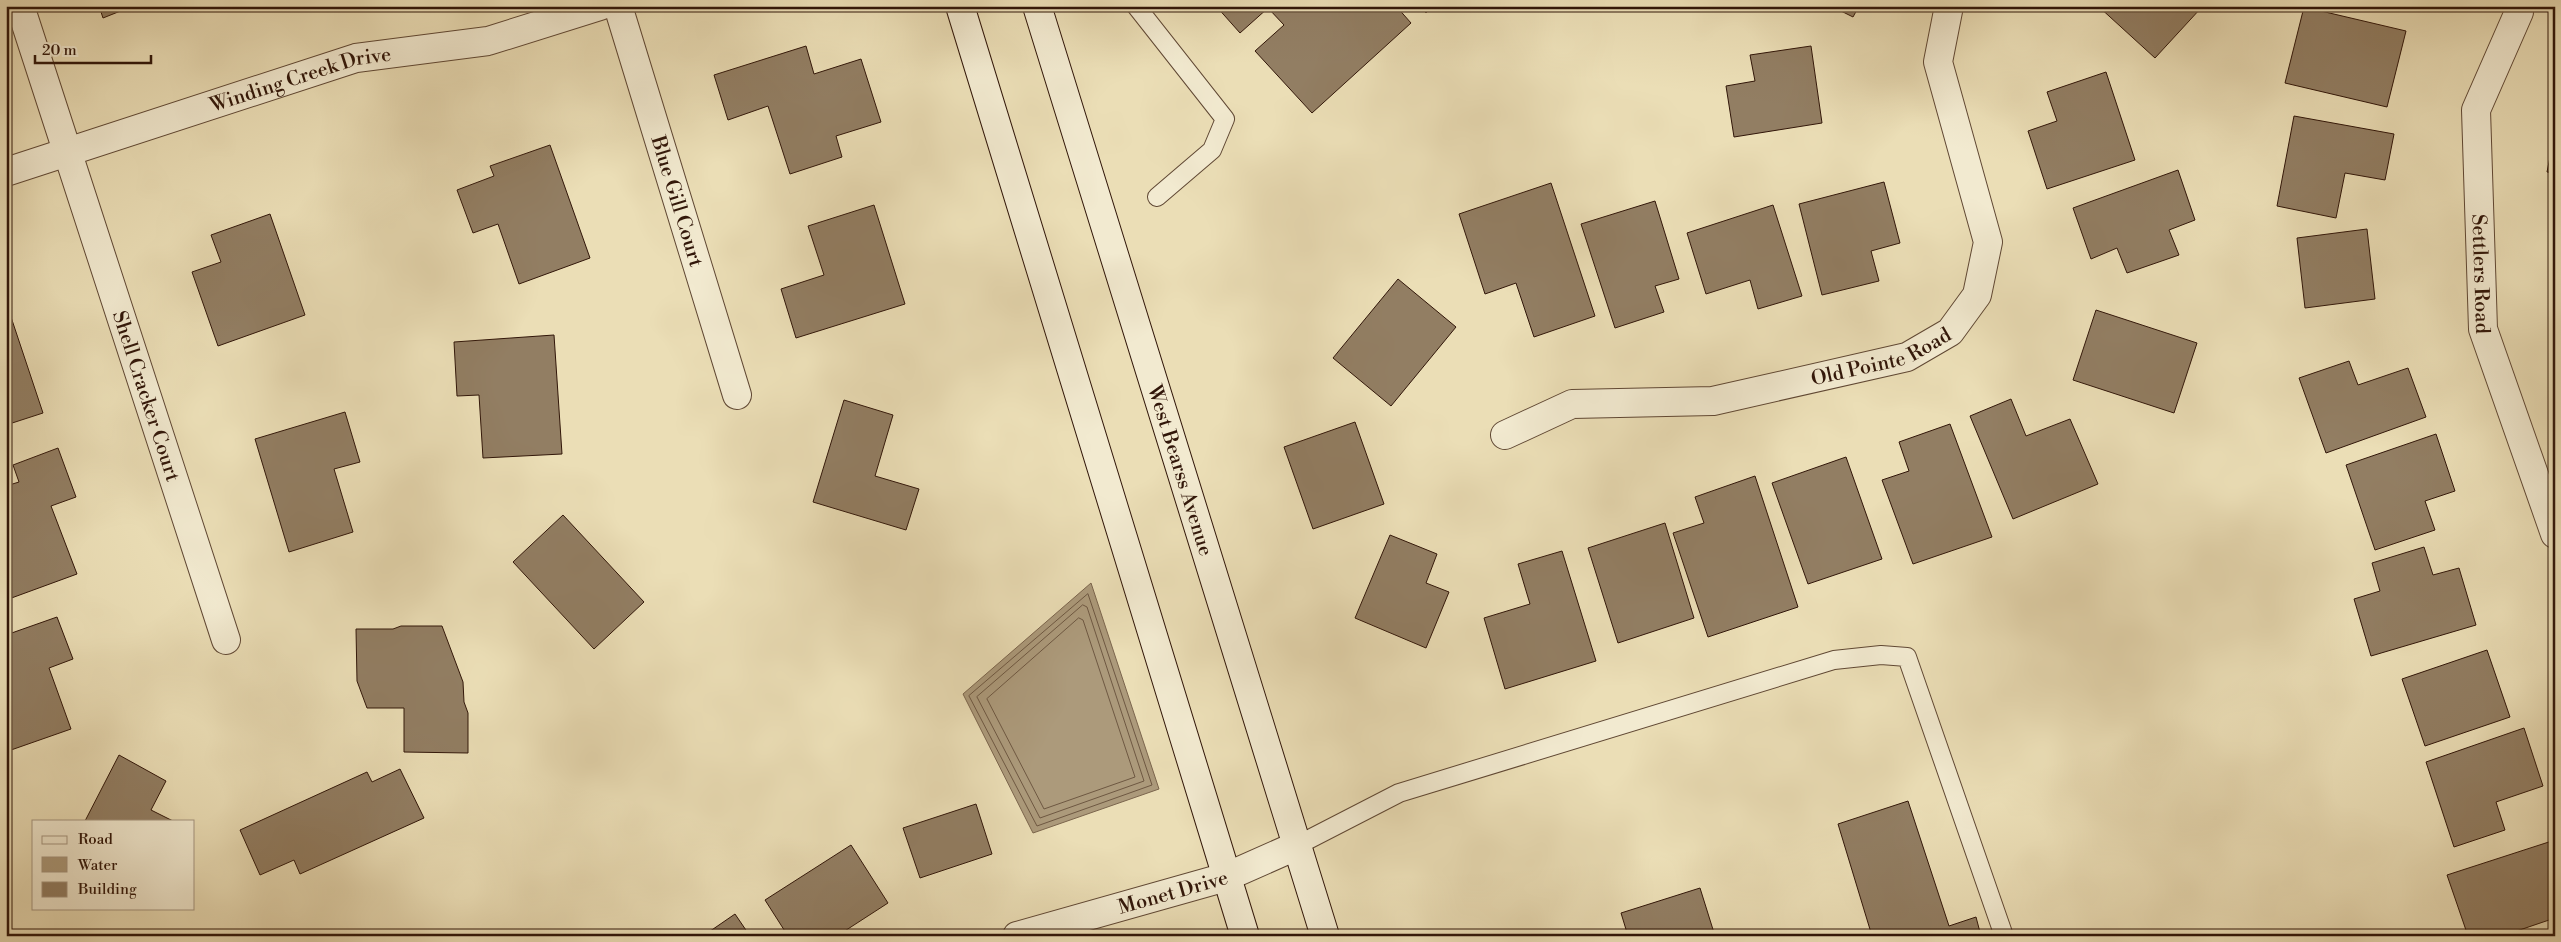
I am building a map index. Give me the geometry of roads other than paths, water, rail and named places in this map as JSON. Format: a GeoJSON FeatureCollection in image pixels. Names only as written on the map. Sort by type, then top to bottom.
{"type":"FeatureCollection","features":[{"type":"Feature","properties":{"kind":"street","name":"Shell Cracker Court"},"geometry":{"type":"LineString","coordinates":[[20,6],[226,640]]}},
{"type":"Feature","properties":{"kind":"street","name":"Winding Creek Drive"},"geometry":{"type":"LineString","coordinates":[[6,172],[356,58],[488,41],[600,6]]}},
{"type":"Feature","properties":{"kind":"street","name":"Blue Gill Court"},"geometry":{"type":"LineString","coordinates":[[618,6],[737,395]]}},
{"type":"Feature","properties":{"kind":"street"},"geometry":{"type":"LineString","coordinates":[[960,6],[1245,936]]}},
{"type":"Feature","properties":{"kind":"street","name":"West Bearss Avenue"},"geometry":{"type":"LineString","coordinates":[[1037,6],[1324,936]]}},
{"type":"Feature","properties":{"kind":"street","name":"Old Pointe Road"},"geometry":{"type":"LineString","coordinates":[[1505,435],[1572,404],[1713,401],[1907,358],[1950,332],[1977,295],[1988,242],[1938,62],[1949,6]]}},
{"type":"Feature","properties":{"kind":"street","name":"Settlers Road"},"geometry":{"type":"LineString","coordinates":[[2525,8],[2476,110],[2483,329],[2555,534]]}},
{"type":"Feature","properties":{"kind":"street","name":"Monet Drive"},"geometry":{"type":"LineString","coordinates":[[1017,936],[1226,876],[1296,846]]}},
{"type":"Feature","properties":{"kind":"lane"},"geometry":{"type":"LineString","coordinates":[[1136,6],[1225,119],[1212,150],[1157,197]]}},
{"type":"Feature","properties":{"kind":"lane"},"geometry":{"type":"LineString","coordinates":[[1296,846],[1399,793],[1834,660],[1881,655],[1907,657],[2004,936]]}},
{"type":"Feature","properties":{"kind":"water"},"geometry":{"type":"Polygon","coordinates":[[[1091,583],[1159,789],[1033,833],[963,694],[1091,583]]]}}]}
